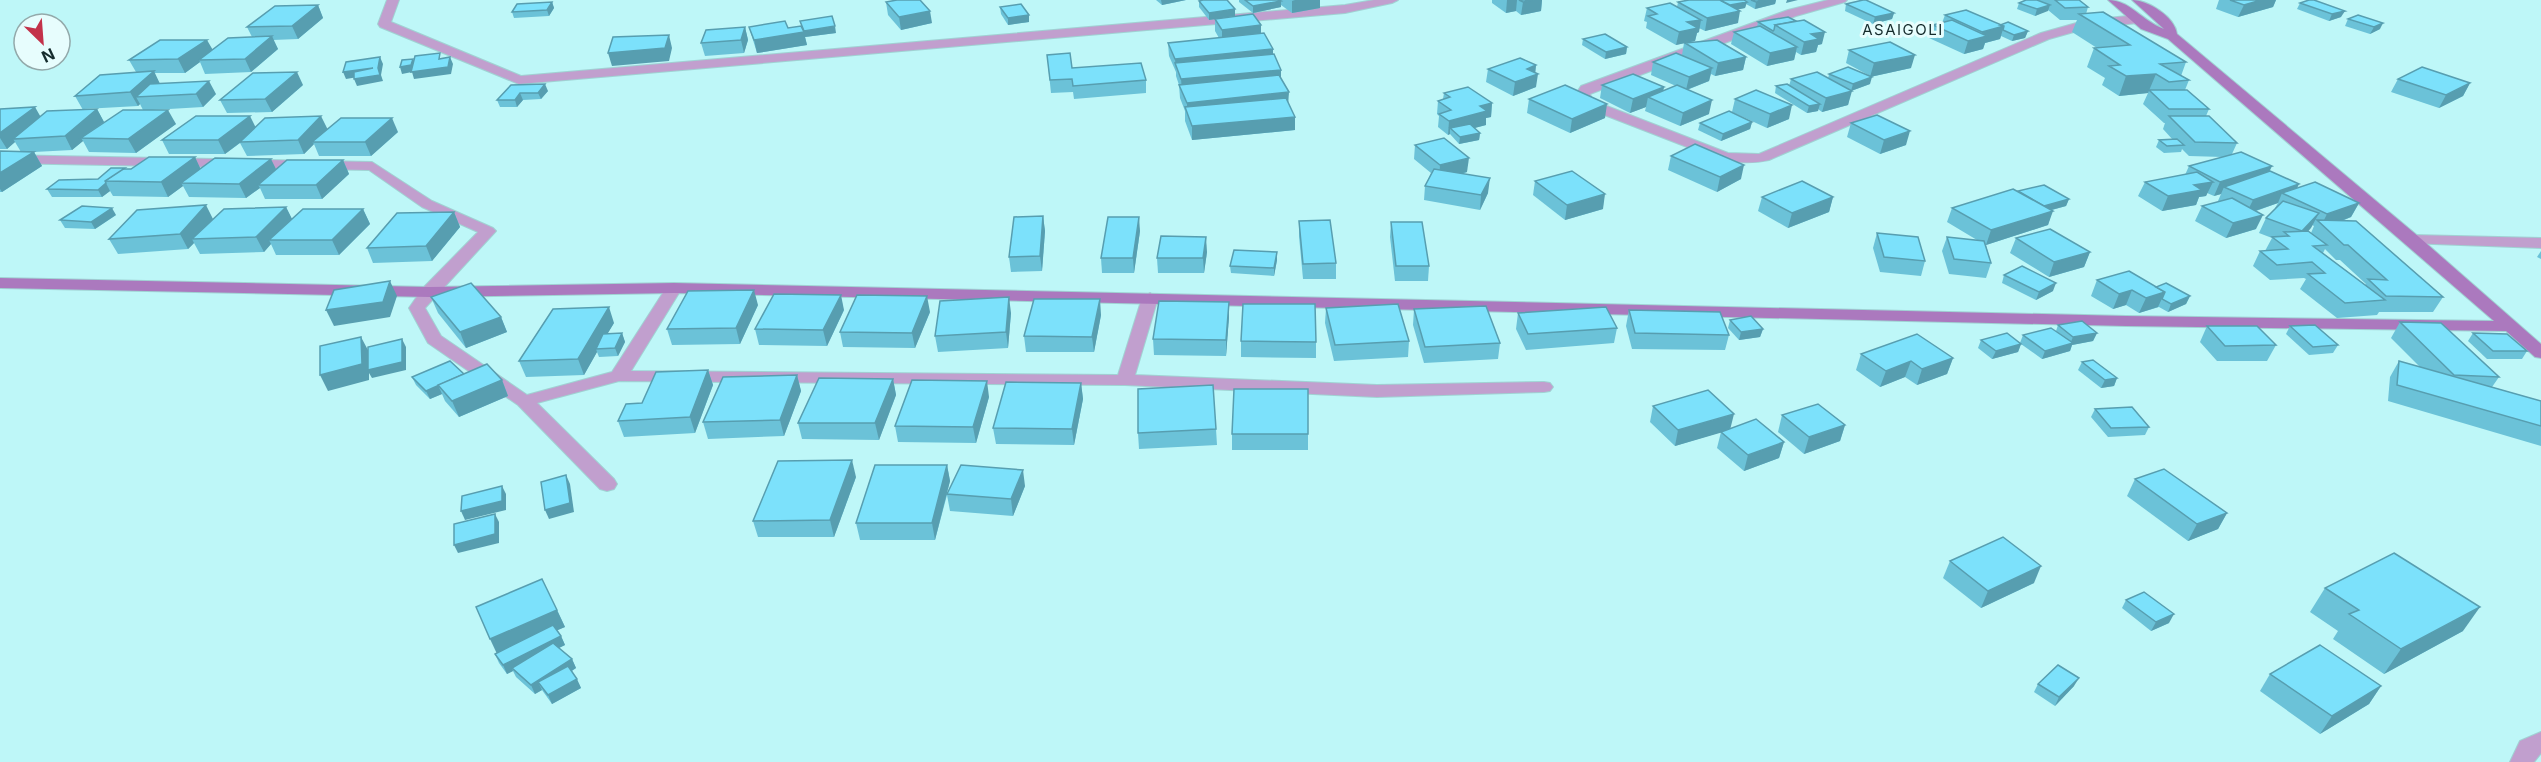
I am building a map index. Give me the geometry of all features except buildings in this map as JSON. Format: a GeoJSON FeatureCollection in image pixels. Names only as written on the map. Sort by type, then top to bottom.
{"type":"FeatureCollection","features":[{"type":"Feature","properties":{"kind":"street"},"geometry":{"type":"LineString","coordinates":[[393,0],[384,24],[519,80],[1392,0]]}},
{"type":"Feature","properties":{"kind":"street"},"geometry":{"type":"LineString","coordinates":[[1841,0],[1792,13],[1586,88],[1583,94],[1586,101],[1594,106],[1723,156],[1739,160],[1752,159],[1764,157],[2045,36],[2087,24],[2138,19]]}},
{"type":"Feature","properties":{"kind":"street"},"geometry":{"type":"LineString","coordinates":[[2114,0],[2145,26],[2172,36],[2413,240],[2541,353]]}},
{"type":"Feature","properties":{"kind":"street"},"geometry":{"type":"LineString","coordinates":[[2138,0],[2170,26],[2172,36]]}},
{"type":"Feature","properties":{"kind":"street"},"geometry":{"type":"LineString","coordinates":[[0,159],[372,166],[427,204],[488,231],[429,292],[417,308],[434,339],[524,401],[532,412],[607,484]]}},
{"type":"Feature","properties":{"kind":"street"},"geometry":{"type":"LineString","coordinates":[[2413,240],[2541,243]]}},
{"type":"Feature","properties":{"kind":"street"},"geometry":{"type":"LineString","coordinates":[[0,283],[429,292],[674,288],[2114,321],[2510,326]]}},
{"type":"Feature","properties":{"kind":"street"},"geometry":{"type":"LineString","coordinates":[[619,376],[674,288]]}},
{"type":"Feature","properties":{"kind":"street"},"geometry":{"type":"LineString","coordinates":[[1125,380],[1149,298]]}},
{"type":"Feature","properties":{"kind":"street"},"geometry":{"type":"LineString","coordinates":[[524,401],[619,376],[1125,380],[1377,391],[1544,387]]}},
{"type":"Feature","properties":{"kind":"street"},"geometry":{"type":"LineString","coordinates":[[2522,762],[2529,748],[2541,742]]}},
{"type":"Feature","properties":{"kind":"district","name":"ASAIGOLI"},"geometry":{"type":"Point","coordinates":[1903,29]}}]}
